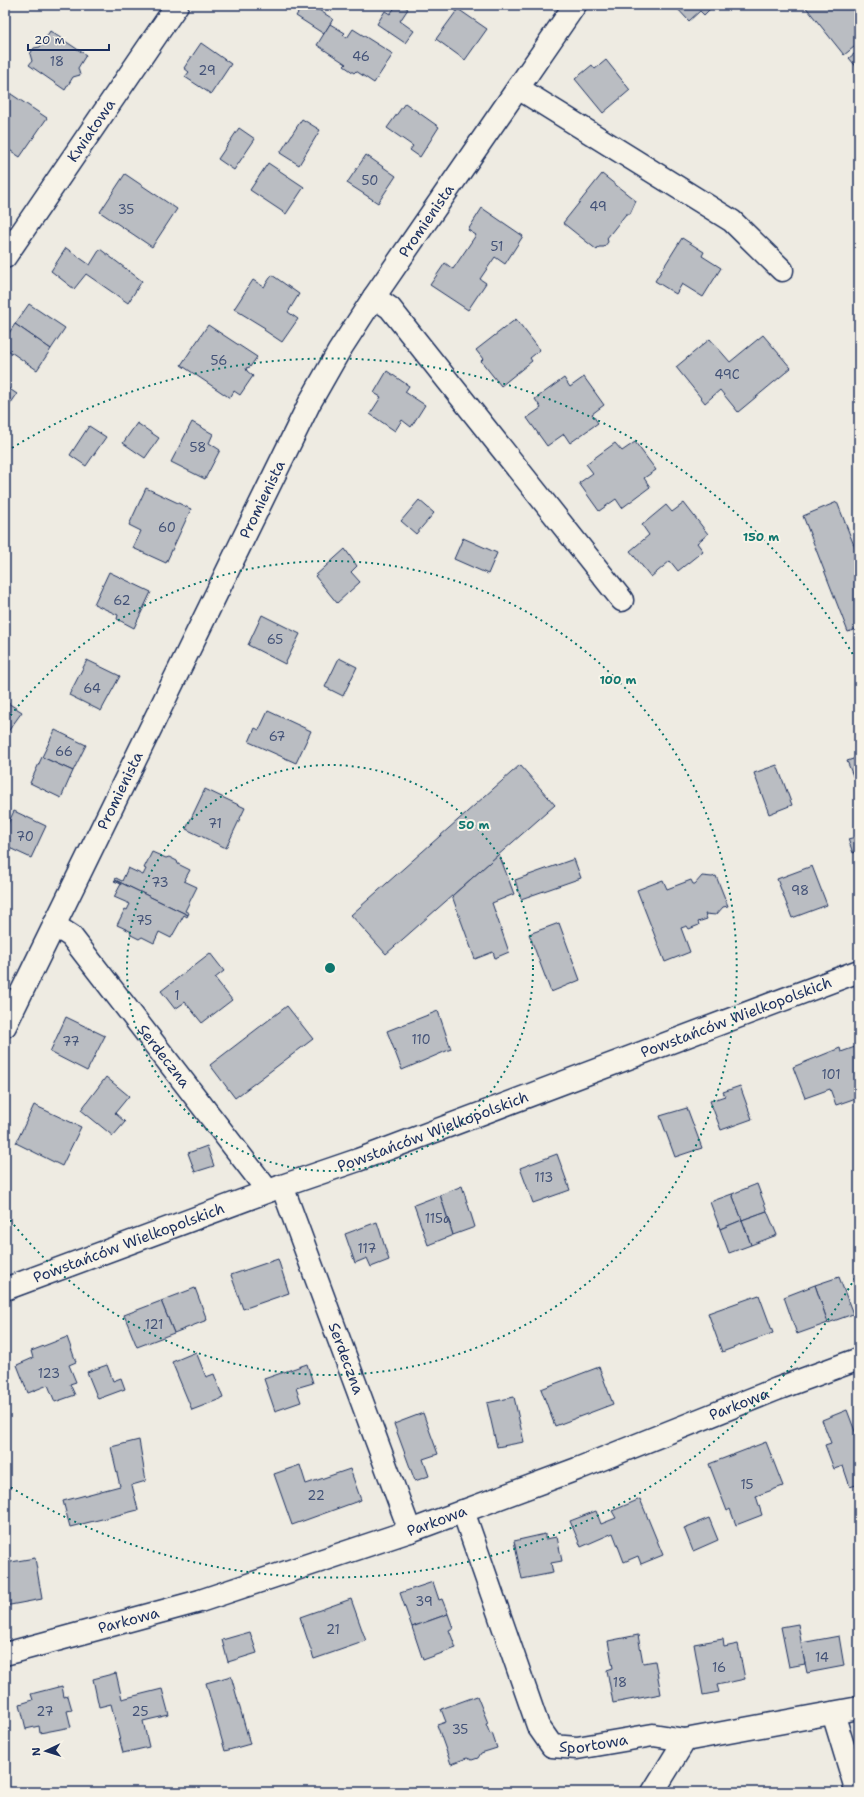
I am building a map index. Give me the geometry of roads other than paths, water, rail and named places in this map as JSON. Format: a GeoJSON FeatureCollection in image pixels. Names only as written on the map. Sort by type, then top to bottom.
{"type":"FeatureCollection","features":[{"type":"Feature","properties":{"kind":"street","name":"Kwiatowa"},"geometry":{"type":"LineString","coordinates":[[5,257],[177,5]]}},
{"type":"Feature","properties":{"kind":"street","name":"Promienista"},"geometry":{"type":"LineString","coordinates":[[5,1026],[310,402],[339,351],[374,297],[575,5]]}},
{"type":"Feature","properties":{"kind":"street"},"geometry":{"type":"LineString","coordinates":[[518,88],[732,221],[782,270]]}},
{"type":"Feature","properties":{"kind":"street"},"geometry":{"type":"LineString","coordinates":[[374,297],[390,308],[622,600]]}},
{"type":"Feature","properties":{"kind":"street","name":"Serdeczna"},"geometry":{"type":"LineString","coordinates":[[54,925],[71,936],[275,1189],[410,1531]]}},
{"type":"Feature","properties":{"kind":"street","name":"Powstańców Wielkopolskich"},"geometry":{"type":"LineString","coordinates":[[5,1289],[275,1189],[358,1160],[859,971]]}},
{"type":"Feature","properties":{"kind":"street","name":"Parkowa"},"geometry":{"type":"LineString","coordinates":[[5,1654],[200,1601],[410,1531],[577,1469],[777,1389],[859,1359]]}},
{"type":"Feature","properties":{"kind":"street","name":"Sportowa"},"geometry":{"type":"LineString","coordinates":[[463,1511],[538,1726],[552,1746],[577,1748],[653,1735],[685,1740],[859,1708]]}},
{"type":"Feature","properties":{"kind":"street"},"geometry":{"type":"LineString","coordinates":[[833,1713],[857,1792]]}},
{"type":"Feature","properties":{"kind":"street"},"geometry":{"type":"LineString","coordinates":[[653,1792],[685,1740]]}}]}
